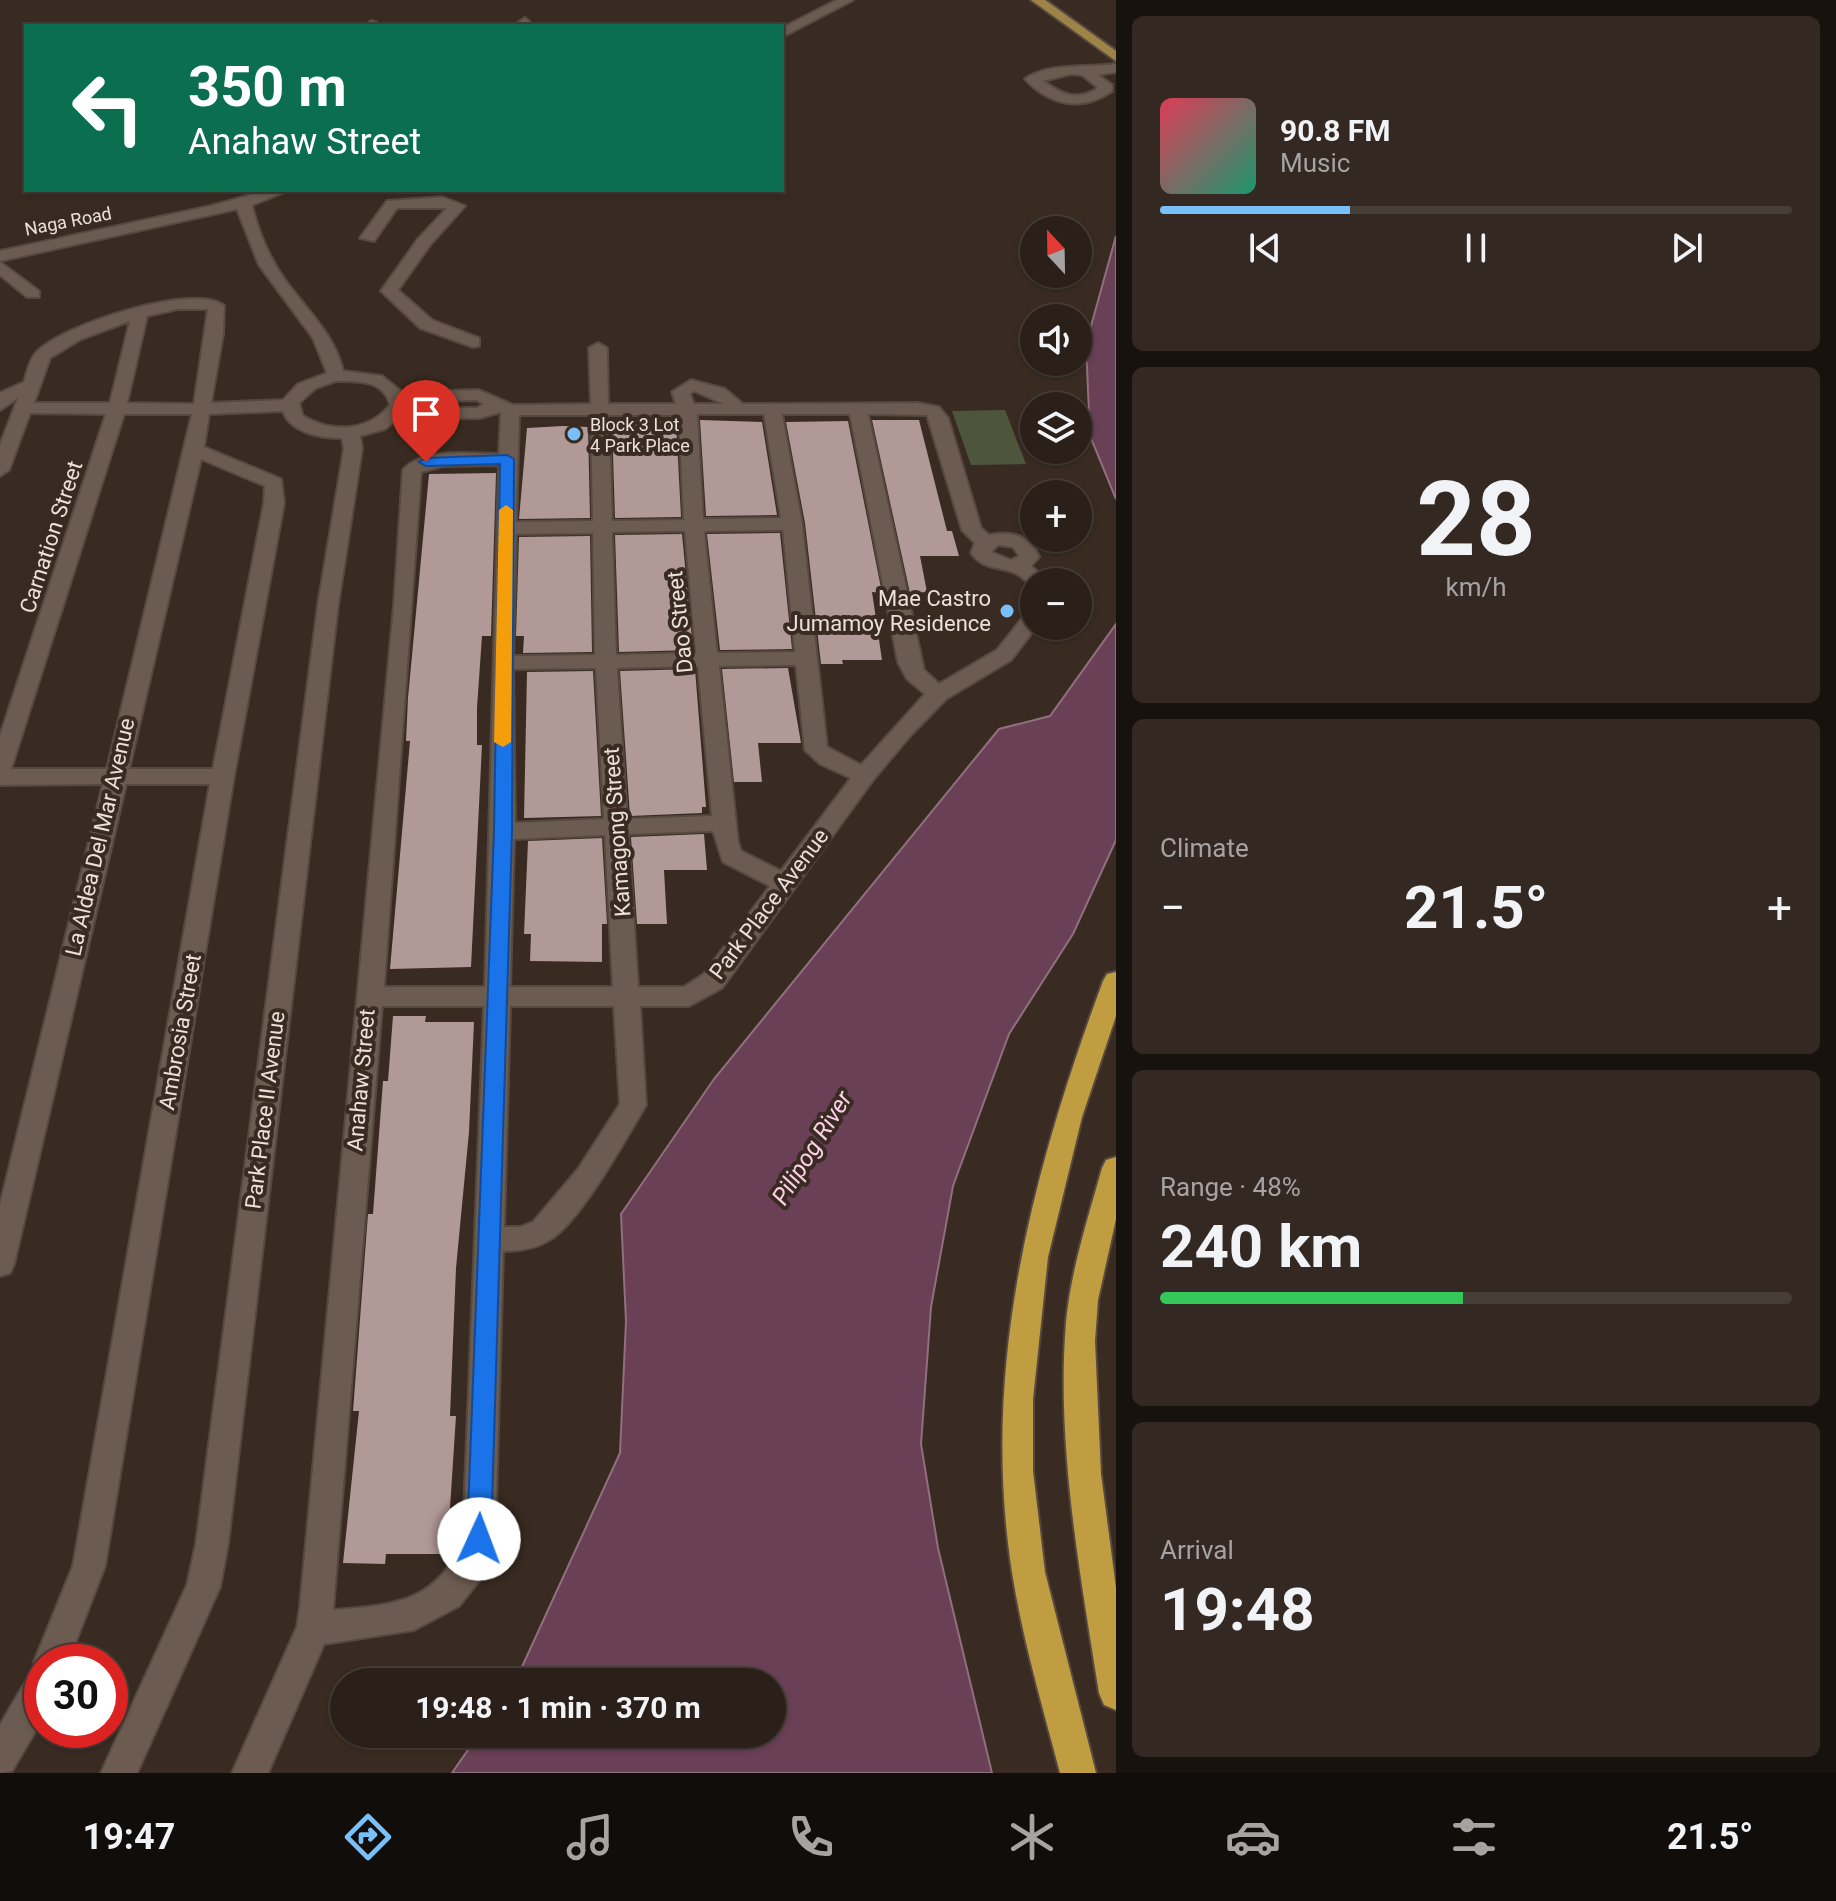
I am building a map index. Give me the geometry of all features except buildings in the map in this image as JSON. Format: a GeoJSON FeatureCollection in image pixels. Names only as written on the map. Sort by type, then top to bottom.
{"type":"FeatureCollection","features":[{"type":"Feature","properties":{"kind":"highway"},"geometry":{"type":"LineString","coordinates":[[1078,1773],[1024,1543],[1017,1453],[1022,1325],[1043,1209],[1080,1075],[1116,981]]}},
{"type":"Feature","properties":{"kind":"highway"},"geometry":{"type":"LineString","coordinates":[[1116,1168],[1098,1233],[1079,1339],[1092,1545],[1116,1693]]}},
{"type":"Feature","properties":{"kind":"main road"},"geometry":{"type":"LineString","coordinates":[[1037,0],[1115,59]]}},
{"type":"Feature","properties":{"kind":"street"},"geometry":{"type":"LineString","coordinates":[[815,0],[842,2]]}},
{"type":"Feature","properties":{"kind":"street"},"geometry":{"type":"LineString","coordinates":[[784,32],[842,2]]}},
{"type":"Feature","properties":{"kind":"street"},"geometry":{"type":"LineString","coordinates":[[1090,72],[1089,75],[1107,88],[1089,101],[1061,100],[1032,77],[1071,70],[1090,72],[1115,59]]}},
{"type":"Feature","properties":{"kind":"street","name":"Naga Road"},"geometry":{"type":"LineString","coordinates":[[0,256],[53,241],[145,227],[244,205],[278,192]]}},
{"type":"Feature","properties":{"kind":"street"},"geometry":{"type":"LineString","coordinates":[[368,238],[388,197],[457,206],[424,242],[389,291],[426,324],[473,342]]}},
{"type":"Feature","properties":{"kind":"street"},"geometry":{"type":"LineString","coordinates":[[244,205],[254,240],[277,282],[333,354],[336,376]]}},
{"type":"Feature","properties":{"kind":"street"},"geometry":{"type":"LineString","coordinates":[[0,267],[33,294]]}},
{"type":"Feature","properties":{"kind":"street","name":"La Aldea Del Mar Avenue"},"geometry":{"type":"LineString","coordinates":[[0,1264],[194,450],[215,334],[216,306],[201,303],[140,312]]}},
{"type":"Feature","properties":{"kind":"street"},"geometry":{"type":"LineString","coordinates":[[0,470],[42,356],[54,343],[140,312]]}},
{"type":"Feature","properties":{"kind":"street","name":"Carnation Street"},"geometry":{"type":"LineString","coordinates":[[0,770],[117,409],[140,312]]}},
{"type":"Feature","properties":{"kind":"street","name":"Kamagong Street"},"geometry":{"type":"LineString","coordinates":[[488,1239],[522,1239],[543,1230],[588,1177],[633,1105],[606,661],[597,411],[598,348]]}},
{"type":"Feature","properties":{"kind":"street"},"geometry":{"type":"LineString","coordinates":[[396,406],[383,382],[336,376],[306,386],[295,394],[290,405],[295,419],[303,425],[327,432],[350,432],[372,427],[396,406],[480,413],[504,407],[688,411]]}},
{"type":"Feature","properties":{"kind":"street","name":"Dao Street"},"geometry":{"type":"LineString","coordinates":[[772,410],[739,410],[724,394],[691,385],[681,392],[688,411],[694,526],[726,842],[731,856],[784,883]]}},
{"type":"Feature","properties":{"kind":"street"},"geometry":{"type":"LineString","coordinates":[[0,405],[4,398],[29,386]]}},
{"type":"Feature","properties":{"kind":"street"},"geometry":{"type":"LineString","coordinates":[[25,408],[199,409],[290,405]]}},
{"type":"Feature","properties":{"kind":"street"},"geometry":{"type":"LineString","coordinates":[[314,1628],[403,1618],[428,1610],[463,1579],[479,1539],[503,831],[502,663],[507,459],[504,407]]}},
{"type":"Feature","properties":{"kind":"street"},"geometry":{"type":"LineString","coordinates":[[865,775],[828,759],[816,750],[792,524],[772,410],[918,408],[933,411],[939,418],[972,530],[986,542],[981,553],[988,561],[1022,568]]}},
{"type":"Feature","properties":{"kind":"street"},"geometry":{"type":"LineString","coordinates":[[858,410],[909,662],[915,674],[938,694]]}},
{"type":"Feature","properties":{"kind":"street"},"geometry":{"type":"LineString","coordinates":[[0,415],[13,432]]}},
{"type":"Feature","properties":{"kind":"street","name":"Park Place II Avenue"},"geometry":{"type":"LineString","coordinates":[[119,1773],[203,1587],[212,1544],[328,605],[353,449],[350,432]]}},
{"type":"Feature","properties":{"kind":"street","name":"Ambrosia Street"},"geometry":{"type":"LineString","coordinates":[[58,1644],[89,1566],[223,776],[274,503],[274,483],[247,469],[194,450]]}},
{"type":"Feature","properties":{"kind":"street","name":"Anahaw Street"},"geometry":{"type":"LineString","coordinates":[[250,1773],[314,1628],[404,606],[412,470],[419,464],[434,461],[507,459]]}},
{"type":"Feature","properties":{"kind":"street"},"geometry":{"type":"LineString","coordinates":[[506,528],[792,524]]}},
{"type":"Feature","properties":{"kind":"street","name":"Park Place Avenue"},"geometry":{"type":"LineString","coordinates":[[368,996],[628,998],[689,996],[702,990],[713,981],[865,775],[938,694],[1004,655],[1020,634]]}},
{"type":"Feature","properties":{"kind":"street"},"geometry":{"type":"LineString","coordinates":[[502,663],[804,658]]}},
{"type":"Feature","properties":{"kind":"street"},"geometry":{"type":"LineString","coordinates":[[0,777],[223,776]]}},
{"type":"Feature","properties":{"kind":"street"},"geometry":{"type":"LineString","coordinates":[[503,831],[725,823]]}},
{"type":"Feature","properties":{"kind":"street"},"geometry":{"type":"LineString","coordinates":[[0,1759],[24,1717]]}},
{"type":"Feature","properties":{"kind":"green space"},"geometry":{"type":"Polygon","coordinates":[[[1005,410],[1020,449],[1020,464],[1026,464],[971,465],[952,411],[1005,410]]]}},
{"type":"Feature","properties":{"kind":"water"},"geometry":{"type":"Polygon","coordinates":[[[1116,236],[1116,499],[1092,441],[1092,392],[1088,392],[1087,376],[1092,376],[1092,322],[1116,236]]]}},
{"type":"Feature","properties":{"kind":"water","name":"Pilipog River"},"geometry":{"type":"Polygon","coordinates":[[[1116,624],[1116,840],[1073,934],[1009,1034],[953,1186],[931,1307],[921,1444],[938,1548],[992,1773],[452,1773],[469,1748],[786,1748],[786,1668],[521,1668],[620,1453],[626,1321],[621,1214],[714,1079],[999,729],[1050,716],[1116,624]]]}},
{"type":"Feature","properties":{"kind":"slow traffic"},"geometry":{"type":"LineString","coordinates":[[503,742],[506,510]]}},
{"type":"Feature","properties":{"kind":"place","name":"Block 3 Lot 4 Park Place"},"geometry":{"type":"Point","coordinates":[574,434]}},
{"type":"Feature","properties":{"kind":"place","name":"Mae Castro Jumamoy Residence"},"geometry":{"type":"Point","coordinates":[1007,611]}},
{"type":"Feature","properties":{"kind":"route"},"geometry":{"type":"LineString","coordinates":[[426,462],[507,459],[502,663],[503,831],[479,1539]]}}]}
